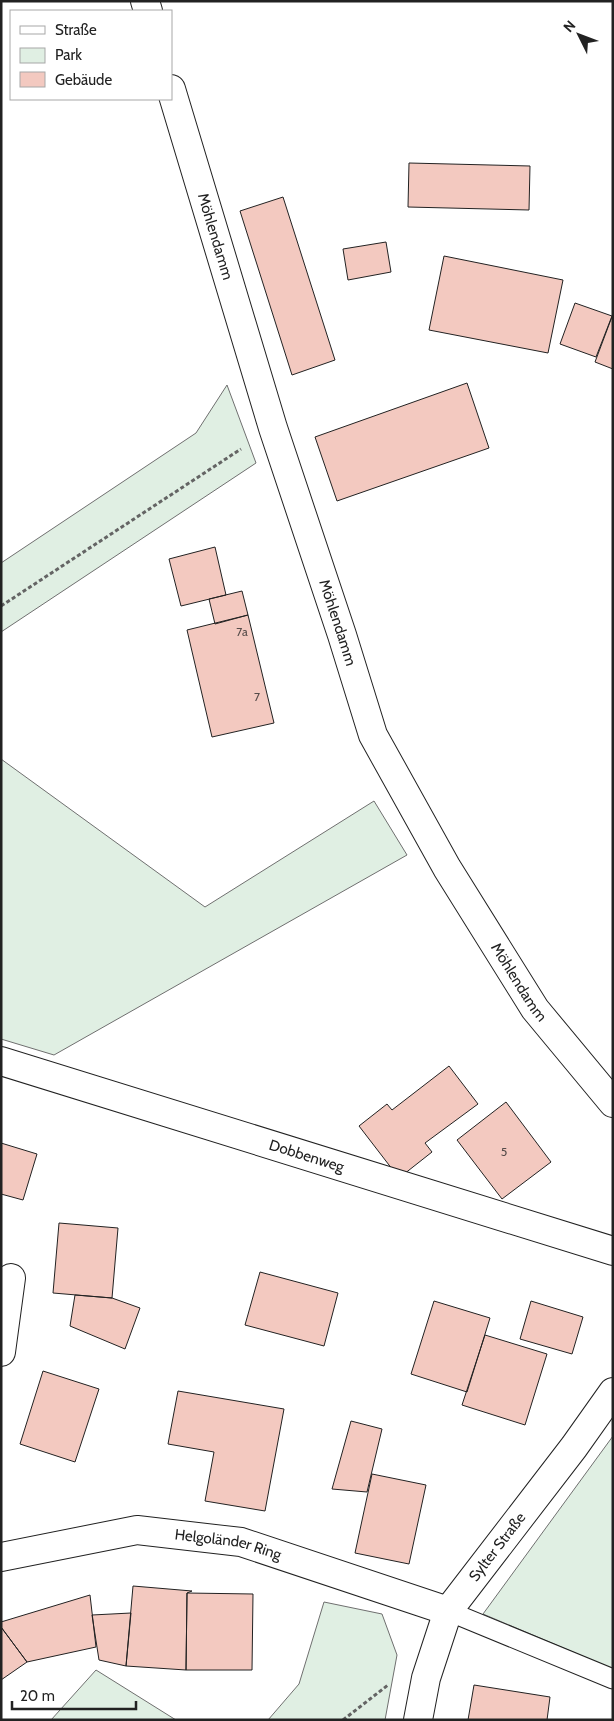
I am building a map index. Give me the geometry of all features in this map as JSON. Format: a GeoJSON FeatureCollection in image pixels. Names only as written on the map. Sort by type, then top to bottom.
{"type":"FeatureCollection","features":[{"type":"Feature","properties":{"kind":"street","name":"Möhlendamm"},"geometry":{"type":"LineString","coordinates":[[172,92],[274,428],[373,735],[447,868],[536,1009],[613,1103]]}},
{"type":"Feature","properties":{"kind":"street","name":"Dobbenweg"},"geometry":{"type":"LineString","coordinates":[[1,1061],[613,1251]]}},
{"type":"Feature","properties":{"kind":"street"},"geometry":{"type":"LineString","coordinates":[[1,1352],[11,1278]]}},
{"type":"Feature","properties":{"kind":"street","name":"Sylter Straße"},"geometry":{"type":"LineString","coordinates":[[418,1720],[426,1678],[448,1611],[574,1447],[613,1392]]}},
{"type":"Feature","properties":{"kind":"street","name":"Helgoländer Ring"},"geometry":{"type":"LineString","coordinates":[[1,1557],[137,1530],[241,1542],[448,1611]]}},
{"type":"Feature","properties":{"kind":"lane"},"geometry":{"type":"LineString","coordinates":[[448,1611],[613,1680]]}},
{"type":"Feature","properties":{"kind":"path"},"geometry":{"type":"LineString","coordinates":[[1,606],[274,428]]}},
{"type":"Feature","properties":{"kind":"path"},"geometry":{"type":"LineString","coordinates":[[343,1720],[388,1684],[426,1678]]}},
{"type":"Feature","properties":{"kind":"green space"},"geometry":{"type":"Polygon","coordinates":[[[227,385],[256,463],[1,632],[1,563],[196,433],[227,385]]]}},
{"type":"Feature","properties":{"kind":"green space"},"geometry":{"type":"Polygon","coordinates":[[[1,759],[205,907],[374,801],[407,855],[54,1055],[1,1039],[1,759]]]}},
{"type":"Feature","properties":{"kind":"green space"},"geometry":{"type":"Polygon","coordinates":[[[613,1436],[613,1669],[483,1614],[613,1436]]]}},
{"type":"Feature","properties":{"kind":"green space"},"geometry":{"type":"Polygon","coordinates":[[[324,1602],[382,1614],[397,1655],[385,1720],[268,1720],[299,1684],[324,1602]]]}},
{"type":"Feature","properties":{"kind":"green space"},"geometry":{"type":"Polygon","coordinates":[[[96,1670],[176,1720],[51,1720],[96,1670]]]}},
{"type":"Feature","properties":{"kind":"building"},"geometry":{"type":"Polygon","coordinates":[[[409,163],[530,166],[529,210],[408,207],[409,163]]]}},
{"type":"Feature","properties":{"kind":"building"},"geometry":{"type":"Polygon","coordinates":[[[283,197],[335,360],[292,375],[240,211],[283,197]]]}},
{"type":"Feature","properties":{"kind":"building"},"geometry":{"type":"Polygon","coordinates":[[[386,242],[391,272],[348,280],[343,249],[386,242]]]}},
{"type":"Feature","properties":{"kind":"building"},"geometry":{"type":"Polygon","coordinates":[[[444,256],[563,280],[548,353],[429,330],[444,256]]]}},
{"type":"Feature","properties":{"kind":"building"},"geometry":{"type":"Polygon","coordinates":[[[575,303],[612,316],[596,357],[560,344],[575,303]]]}},
{"type":"Feature","properties":{"kind":"building"},"geometry":{"type":"Polygon","coordinates":[[[613,314],[613,369],[595,362],[613,314]]]}},
{"type":"Feature","properties":{"kind":"building"},"geometry":{"type":"Polygon","coordinates":[[[467,383],[489,448],[337,501],[315,437],[467,383]]]}},
{"type":"Feature","properties":{"kind":"building"},"geometry":{"type":"Polygon","coordinates":[[[215,547],[226,595],[181,606],[169,559],[215,547]]]}},
{"type":"Feature","properties":{"kind":"building"},"geometry":{"type":"Polygon","coordinates":[[[242,591],[248,615],[215,624],[209,599],[242,591]]]}},
{"type":"Feature","properties":{"kind":"building"},"geometry":{"type":"Polygon","coordinates":[[[248,615],[274,723],[212,737],[187,630],[248,615]]]}},
{"type":"Feature","properties":{"kind":"building"},"geometry":{"type":"Polygon","coordinates":[[[449,1066],[478,1104],[425,1143],[432,1152],[399,1178],[359,1126],[387,1104],[392,1110],[449,1066]]]}},
{"type":"Feature","properties":{"kind":"building"},"geometry":{"type":"Polygon","coordinates":[[[506,1102],[551,1162],[502,1199],[457,1140],[506,1102]]]}},
{"type":"Feature","properties":{"kind":"building"},"geometry":{"type":"Polygon","coordinates":[[[1,1143],[37,1154],[23,1200],[1,1194],[1,1143]]]}},
{"type":"Feature","properties":{"kind":"building"},"geometry":{"type":"Polygon","coordinates":[[[59,1223],[118,1228],[112,1298],[53,1293],[59,1223]]]}},
{"type":"Feature","properties":{"kind":"building"},"geometry":{"type":"Polygon","coordinates":[[[260,1272],[338,1293],[324,1346],[245,1325],[260,1272]]]}},
{"type":"Feature","properties":{"kind":"building"},"geometry":{"type":"Polygon","coordinates":[[[75,1295],[112,1298],[140,1308],[125,1349],[70,1326],[75,1295]]]}},
{"type":"Feature","properties":{"kind":"building"},"geometry":{"type":"Polygon","coordinates":[[[434,1301],[490,1318],[467,1392],[411,1374],[434,1301]]]}},
{"type":"Feature","properties":{"kind":"building"},"geometry":{"type":"Polygon","coordinates":[[[531,1301],[583,1317],[572,1354],[520,1339],[531,1301]]]}},
{"type":"Feature","properties":{"kind":"building"},"geometry":{"type":"Polygon","coordinates":[[[485,1335],[547,1354],[525,1425],[462,1405],[485,1335]]]}},
{"type":"Feature","properties":{"kind":"building"},"geometry":{"type":"Polygon","coordinates":[[[43,1371],[99,1389],[75,1462],[20,1444],[43,1371]]]}},
{"type":"Feature","properties":{"kind":"building"},"geometry":{"type":"Polygon","coordinates":[[[178,1391],[284,1409],[265,1511],[205,1501],[214,1452],[168,1444],[178,1391]]]}},
{"type":"Feature","properties":{"kind":"building"},"geometry":{"type":"Polygon","coordinates":[[[351,1421],[382,1429],[367,1492],[332,1489],[351,1421]]]}},
{"type":"Feature","properties":{"kind":"building"},"geometry":{"type":"Polygon","coordinates":[[[372,1474],[426,1485],[409,1564],[355,1553],[372,1474]]]}},
{"type":"Feature","properties":{"kind":"building"},"geometry":{"type":"Polygon","coordinates":[[[133,1586],[192,1591],[187,1593],[186,1670],[126,1666],[133,1586]]]}},
{"type":"Feature","properties":{"kind":"building"},"geometry":{"type":"Polygon","coordinates":[[[187,1593],[253,1594],[252,1670],[186,1670],[187,1593]]]}},
{"type":"Feature","properties":{"kind":"building"},"geometry":{"type":"Polygon","coordinates":[[[90,1595],[96,1647],[27,1662],[1,1627],[1,1622],[90,1595]]]}},
{"type":"Feature","properties":{"kind":"building"},"geometry":{"type":"Polygon","coordinates":[[[131,1613],[126,1666],[99,1660],[92,1615],[131,1613]]]}},
{"type":"Feature","properties":{"kind":"building"},"geometry":{"type":"Polygon","coordinates":[[[1,1627],[27,1662],[1,1680],[1,1627]]]}},
{"type":"Feature","properties":{"kind":"building"},"geometry":{"type":"Polygon","coordinates":[[[474,1685],[550,1697],[547,1720],[468,1720],[474,1685]]]}}]}
